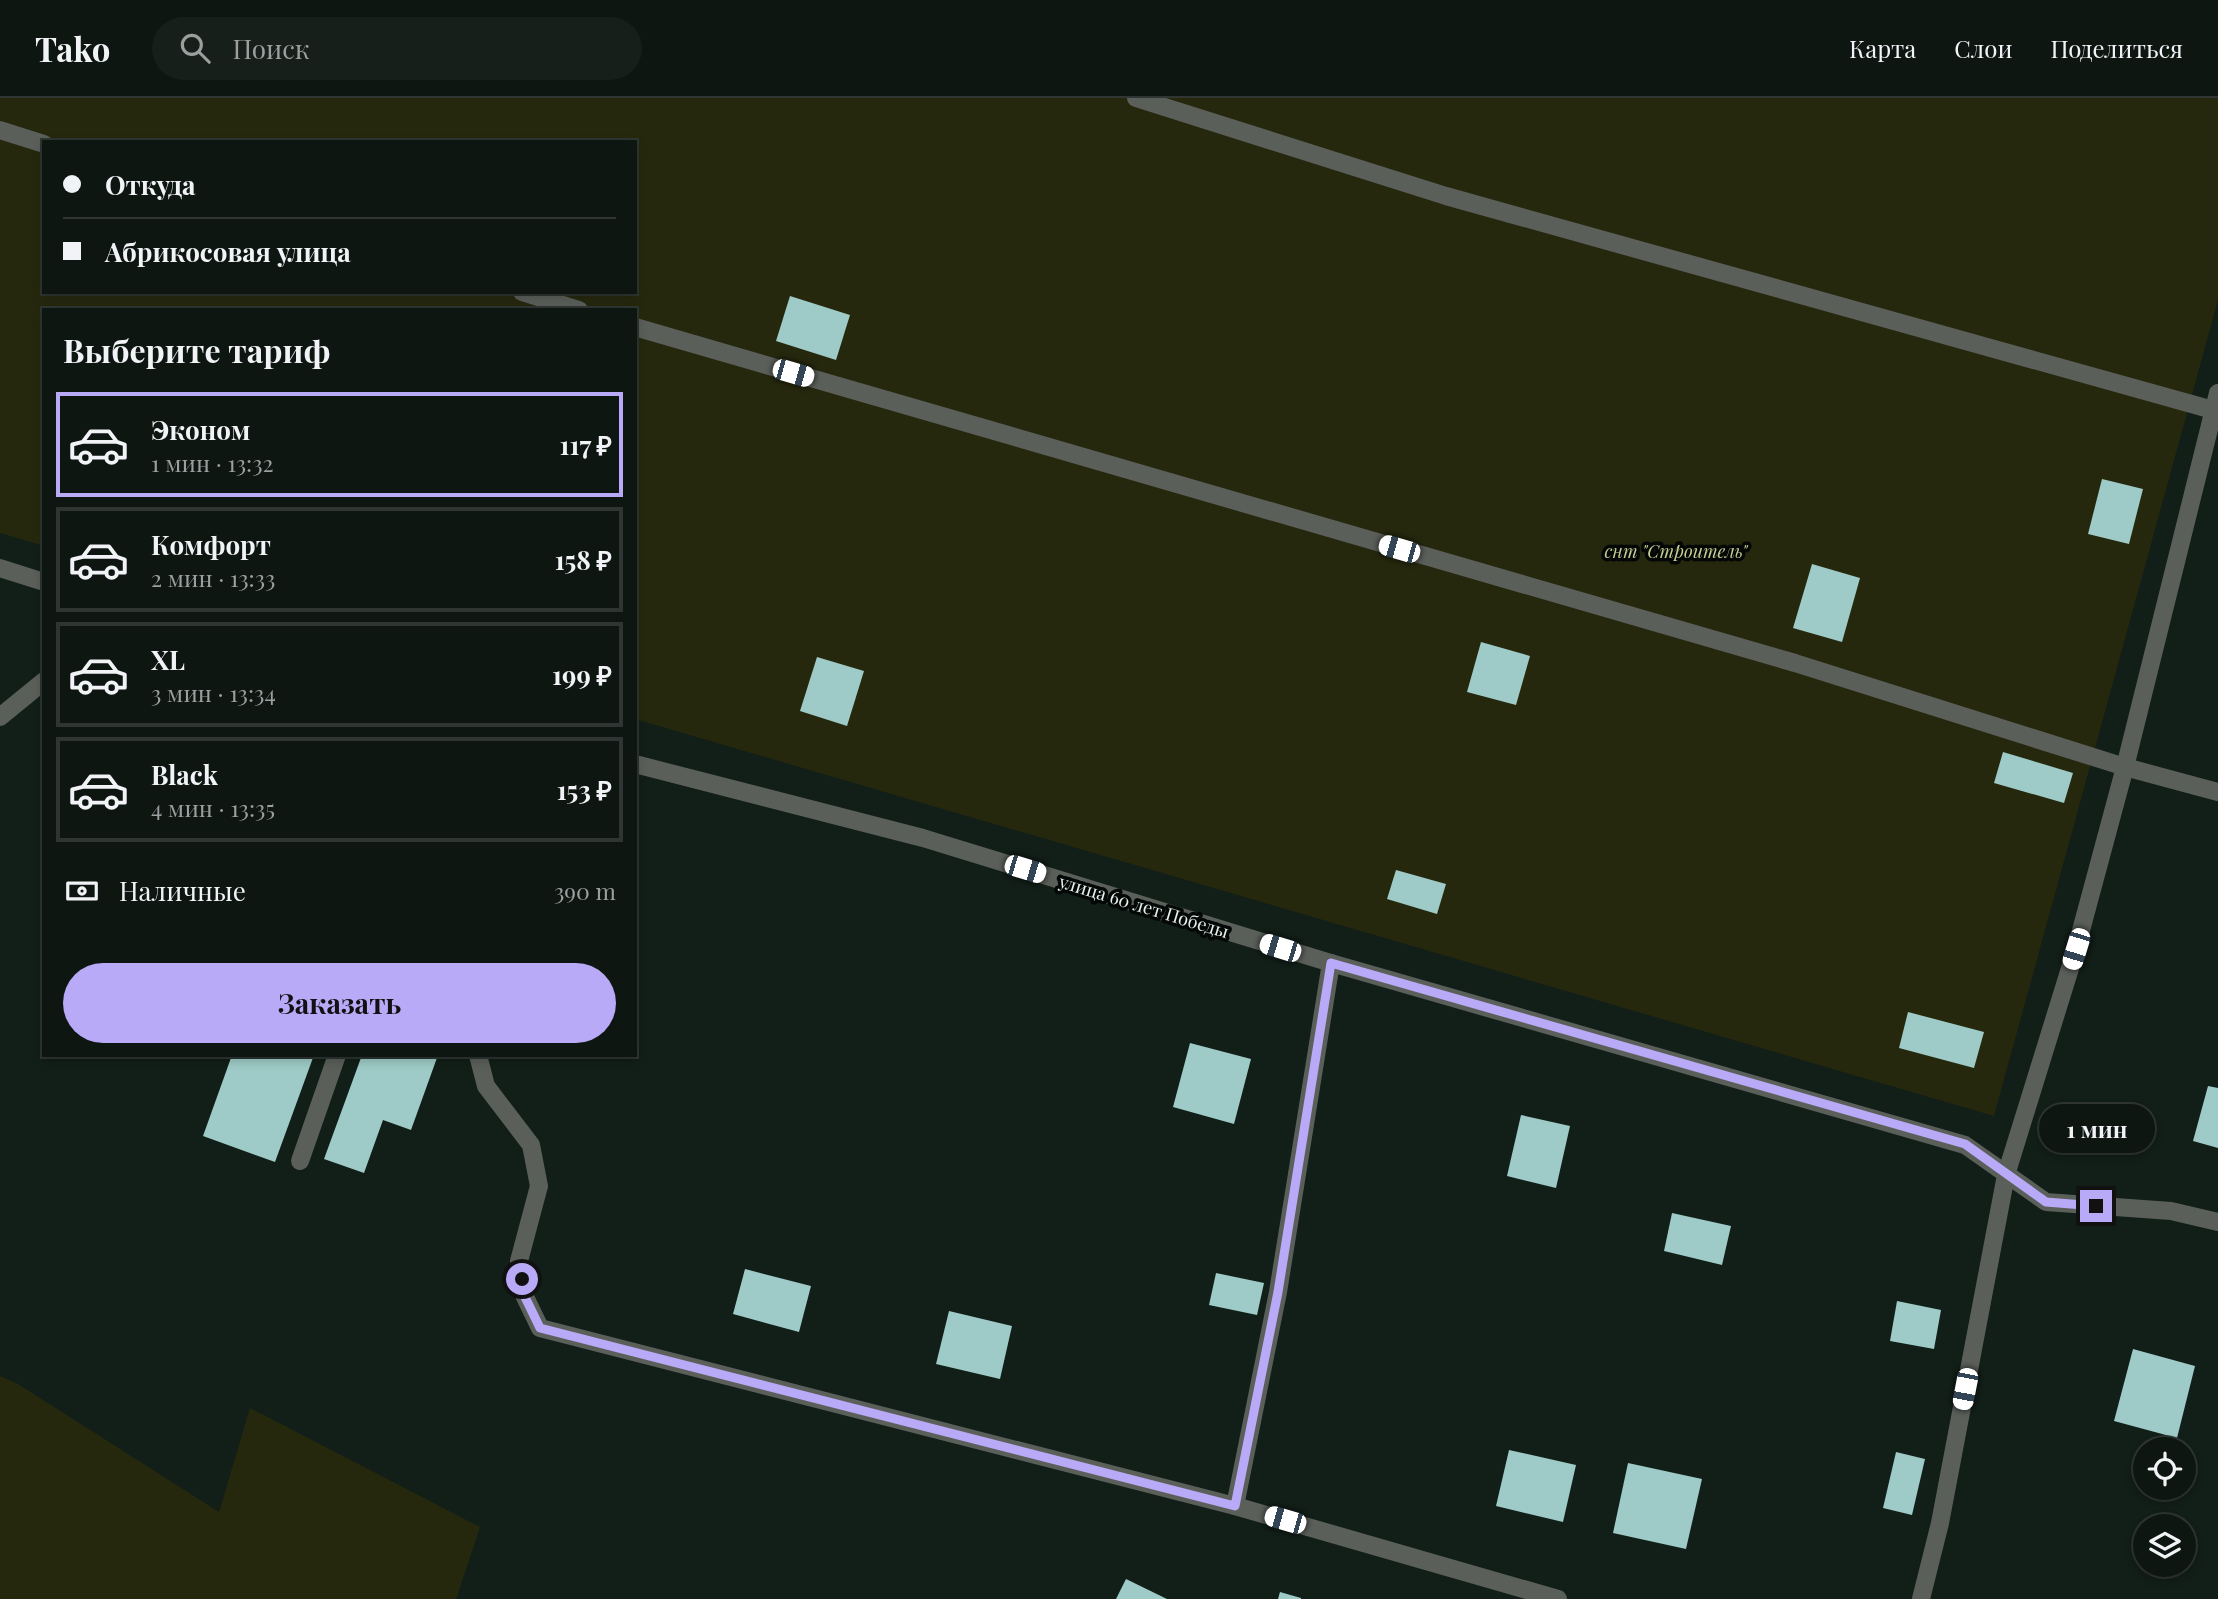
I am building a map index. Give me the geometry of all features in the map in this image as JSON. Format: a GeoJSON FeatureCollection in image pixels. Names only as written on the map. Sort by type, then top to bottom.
{"type":"FeatureCollection","features":[{"type":"Feature","properties":{"kind":"street"},"geometry":{"type":"LineString","coordinates":[[1136,98],[1446,196],[2216,401],[2125,767],[2076,949],[2006,1175],[1940,1523],[1921,1599]]}},
{"type":"Feature","properties":{"kind":"street"},"geometry":{"type":"LineString","coordinates":[[0,130],[42,143]]}},
{"type":"Feature","properties":{"kind":"street"},"geometry":{"type":"LineString","coordinates":[[528,294],[573,308]]}},
{"type":"Feature","properties":{"kind":"street"},"geometry":{"type":"LineString","coordinates":[[637,328],[1795,663],[2125,767],[2218,792]]}},
{"type":"Feature","properties":{"kind":"street"},"geometry":{"type":"LineString","coordinates":[[0,568],[42,581]]}},
{"type":"Feature","properties":{"kind":"street"},"geometry":{"type":"LineString","coordinates":[[0,717],[42,683]]}},
{"type":"Feature","properties":{"kind":"street","name":"улица 60 лет Победы"},"geometry":{"type":"LineString","coordinates":[[637,765],[923,838],[1331,963],[1965,1144],[2046,1202],[2171,1211],[2218,1222]]}},
{"type":"Feature","properties":{"kind":"street"},"geometry":{"type":"LineString","coordinates":[[1235,1506],[1278,1292],[1331,963]]}},
{"type":"Feature","properties":{"kind":"street"},"geometry":{"type":"LineString","coordinates":[[300,1161],[336,1057]]}},
{"type":"Feature","properties":{"kind":"street"},"geometry":{"type":"LineString","coordinates":[[479,1057],[486,1086],[531,1145],[539,1186],[519,1261],[525,1297],[540,1328],[1235,1506],[1558,1599]]}},
{"type":"Feature","properties":{"kind":"green space","name":"снт \"Строитель\""},"geometry":{"type":"Polygon","coordinates":[[[0,98],[2218,98],[2218,300],[1994,1116],[637,720],[637,308],[42,308],[42,545],[0,533],[0,98]]]}},
{"type":"Feature","properties":{"kind":"green space"},"geometry":{"type":"Polygon","coordinates":[[[0,1376],[18,1384],[219,1512],[250,1408],[480,1527],[456,1599],[0,1599],[0,1376]]]}},
{"type":"Feature","properties":{"kind":"building"},"geometry":{"type":"Polygon","coordinates":[[[790,296],[850,315],[836,360],[776,341],[790,296]]]}},
{"type":"Feature","properties":{"kind":"building"},"geometry":{"type":"Polygon","coordinates":[[[2102,479],[2143,489],[2129,544],[2088,534],[2102,479]]]}},
{"type":"Feature","properties":{"kind":"building"},"geometry":{"type":"Polygon","coordinates":[[[1812,564],[1860,578],[1842,642],[1793,628],[1812,564]]]}},
{"type":"Feature","properties":{"kind":"building"},"geometry":{"type":"Polygon","coordinates":[[[1481,642],[1530,656],[1516,705],[1467,692],[1481,642]]]}},
{"type":"Feature","properties":{"kind":"building"},"geometry":{"type":"Polygon","coordinates":[[[817,657],[864,671],[847,726],[800,711],[817,657]]]}},
{"type":"Feature","properties":{"kind":"building"},"geometry":{"type":"Polygon","coordinates":[[[2003,752],[2073,773],[2064,803],[1994,783],[2003,752]]]}},
{"type":"Feature","properties":{"kind":"building"},"geometry":{"type":"Polygon","coordinates":[[[1396,870],[1446,884],[1437,914],[1387,899],[1396,870]]]}},
{"type":"Feature","properties":{"kind":"building"},"geometry":{"type":"Polygon","coordinates":[[[1908,1012],[1984,1032],[1974,1068],[1899,1048],[1908,1012]]]}},
{"type":"Feature","properties":{"kind":"building"},"geometry":{"type":"Polygon","coordinates":[[[1190,1043],[1251,1059],[1234,1124],[1173,1107],[1190,1043]]]}},
{"type":"Feature","properties":{"kind":"building"},"geometry":{"type":"Polygon","coordinates":[[[231,1057],[313,1057],[275,1162],[203,1136],[231,1057]]]}},
{"type":"Feature","properties":{"kind":"building"},"geometry":{"type":"Polygon","coordinates":[[[361,1057],[437,1057],[411,1130],[383,1120],[364,1173],[324,1159],[361,1057]]]}},
{"type":"Feature","properties":{"kind":"building"},"geometry":{"type":"Polygon","coordinates":[[[2208,1086],[2218,1088],[2218,1148],[2193,1141],[2208,1086]]]}},
{"type":"Feature","properties":{"kind":"building"},"geometry":{"type":"Polygon","coordinates":[[[1521,1115],[1570,1126],[1556,1188],[1507,1176],[1521,1115]]]}},
{"type":"Feature","properties":{"kind":"building"},"geometry":{"type":"Polygon","coordinates":[[[1672,1213],[1731,1226],[1722,1265],[1664,1251],[1672,1213]]]}},
{"type":"Feature","properties":{"kind":"building"},"geometry":{"type":"Polygon","coordinates":[[[745,1269],[811,1286],[799,1332],[733,1314],[745,1269]]]}},
{"type":"Feature","properties":{"kind":"building"},"geometry":{"type":"Polygon","coordinates":[[[1216,1273],[1264,1283],[1257,1315],[1209,1305],[1216,1273]]]}},
{"type":"Feature","properties":{"kind":"building"},"geometry":{"type":"Polygon","coordinates":[[[1897,1301],[1941,1310],[1934,1349],[1890,1341],[1897,1301]]]}},
{"type":"Feature","properties":{"kind":"building"},"geometry":{"type":"Polygon","coordinates":[[[949,1311],[1012,1326],[1000,1379],[936,1364],[949,1311]]]}},
{"type":"Feature","properties":{"kind":"building"},"geometry":{"type":"Polygon","coordinates":[[[2133,1349],[2195,1366],[2177,1437],[2114,1421],[2133,1349]]]}},
{"type":"Feature","properties":{"kind":"building"},"geometry":{"type":"Polygon","coordinates":[[[1509,1450],[1576,1465],[1563,1522],[1496,1506],[1509,1450]]]}},
{"type":"Feature","properties":{"kind":"building"},"geometry":{"type":"Polygon","coordinates":[[[1896,1452],[1925,1459],[1912,1515],[1883,1508],[1896,1452]]]}},
{"type":"Feature","properties":{"kind":"building"},"geometry":{"type":"Polygon","coordinates":[[[1628,1463],[1702,1479],[1686,1549],[1613,1533],[1628,1463]]]}},
{"type":"Feature","properties":{"kind":"building"},"geometry":{"type":"Polygon","coordinates":[[[1126,1579],[1167,1599],[1116,1599],[1126,1579]]]}},
{"type":"Feature","properties":{"kind":"building"},"geometry":{"type":"Polygon","coordinates":[[[1280,1592],[1301,1598],[1301,1599],[1278,1599],[1280,1592]]]}},
{"type":"Feature","properties":{"kind":"route"},"geometry":{"type":"LineString","coordinates":[[522,1279],[525,1297],[540,1328],[1235,1506],[1278,1292],[1331,963],[1965,1144],[2046,1202],[2096,1206]]}}]}
